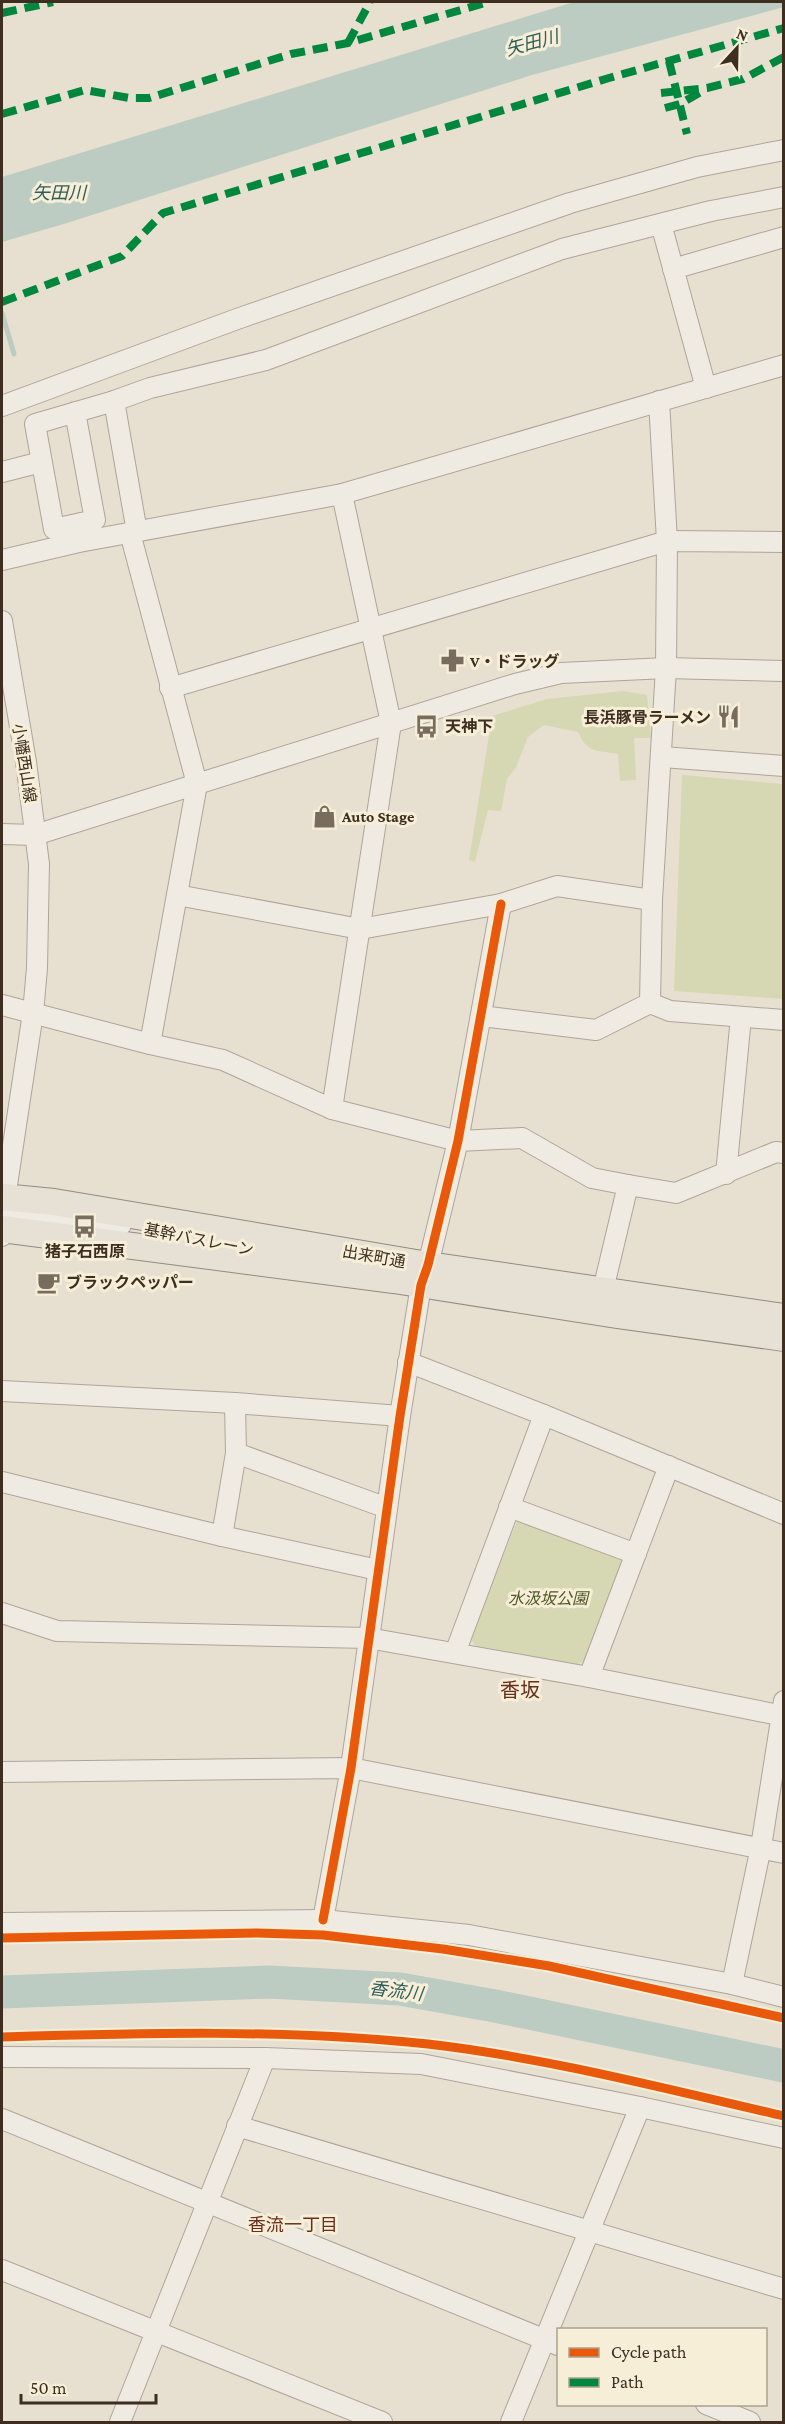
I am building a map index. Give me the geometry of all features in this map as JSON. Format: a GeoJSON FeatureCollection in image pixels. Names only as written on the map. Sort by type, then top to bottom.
{"type":"FeatureCollection","features":[{"type":"Feature","properties":{"kind":"main road","name":"出来町通"},"geometry":{"type":"LineString","coordinates":[[2,1216],[54,1202],[617,1315],[783,1338]]}},
{"type":"Feature","properties":{"kind":"main road","name":"出来町通"},"geometry":{"type":"LineString","coordinates":[[2,1216],[394,1280],[425,1275],[603,1290],[783,1317]]}},
{"type":"Feature","properties":{"kind":"street"},"geometry":{"type":"LineString","coordinates":[[2,406],[237,319],[570,203],[697,167],[783,150]]}},
{"type":"Feature","properties":{"kind":"street"},"geometry":{"type":"LineString","coordinates":[[783,197],[711,211],[562,249],[266,360],[150,388],[35,424],[54,529],[78,534],[134,533],[342,494],[783,365]]}},
{"type":"Feature","properties":{"kind":"street"},"geometry":{"type":"LineString","coordinates":[[661,224],[706,388]]}},
{"type":"Feature","properties":{"kind":"street"},"geometry":{"type":"LineString","coordinates":[[673,269],[783,237]]}},
{"type":"Feature","properties":{"kind":"street"},"geometry":{"type":"LineString","coordinates":[[114,401],[134,533],[170,687],[197,784],[150,1044]]}},
{"type":"Feature","properties":{"kind":"street"},"geometry":{"type":"LineString","coordinates":[[650,1003],[652,900],[666,668],[668,541],[659,401]]}},
{"type":"Feature","properties":{"kind":"street"},"geometry":{"type":"LineString","coordinates":[[2,560],[78,534],[95,520],[75,412]]}},
{"type":"Feature","properties":{"kind":"street"},"geometry":{"type":"LineString","coordinates":[[2,472],[41,462]]}},
{"type":"Feature","properties":{"kind":"street"},"geometry":{"type":"LineString","coordinates":[[332,1109],[391,723],[369,629],[342,494]]}},
{"type":"Feature","properties":{"kind":"street"},"geometry":{"type":"LineString","coordinates":[[170,687],[668,541],[783,542]]}},
{"type":"Feature","properties":{"kind":"street","name":"小幡西山線"},"geometry":{"type":"LineString","coordinates":[[2,633],[26,762],[39,864],[37,968],[33,1013],[2,1216]]}},
{"type":"Feature","properties":{"kind":"street"},"geometry":{"type":"LineString","coordinates":[[2,834],[35,835],[515,684],[561,673],[666,668],[783,671]]}},
{"type":"Feature","properties":{"kind":"street"},"geometry":{"type":"LineString","coordinates":[[662,757],[783,766]]}},
{"type":"Feature","properties":{"kind":"street"},"geometry":{"type":"LineString","coordinates":[[177,895],[360,929],[501,904],[557,886],[652,900]]}},
{"type":"Feature","properties":{"kind":"street"},"geometry":{"type":"LineString","coordinates":[[323,1920],[351,1768],[408,1362],[425,1275],[458,1141],[501,904]]}},
{"type":"Feature","properties":{"kind":"street"},"geometry":{"type":"LineString","coordinates":[[481,1016],[596,1030],[650,1003],[670,1011],[783,1020]]}},
{"type":"Feature","properties":{"kind":"street"},"geometry":{"type":"LineString","coordinates":[[2,1005],[150,1044],[223,1060],[332,1109],[458,1141],[522,1138],[592,1178],[628,1185],[676,1193],[776,1152],[783,1154]]}},
{"type":"Feature","properties":{"kind":"street"},"geometry":{"type":"LineString","coordinates":[[726,1174],[741,1017]]}},
{"type":"Feature","properties":{"kind":"street"},"geometry":{"type":"LineString","coordinates":[[603,1290],[628,1185]]}},
{"type":"Feature","properties":{"kind":"street"},"geometry":{"type":"LineString","coordinates":[[408,1362],[544,1414],[783,1514]]}},
{"type":"Feature","properties":{"kind":"street"},"geometry":{"type":"LineString","coordinates":[[2,1391],[235,1403],[400,1416]]}},
{"type":"Feature","properties":{"kind":"street"},"geometry":{"type":"LineString","coordinates":[[222,1536],[236,1453],[235,1403]]}},
{"type":"Feature","properties":{"kind":"street"},"geometry":{"type":"LineString","coordinates":[[455,1653],[544,1414]]}},
{"type":"Feature","properties":{"kind":"street"},"geometry":{"type":"LineString","coordinates":[[236,1453],[387,1508]]}},
{"type":"Feature","properties":{"kind":"street"},"geometry":{"type":"LineString","coordinates":[[589,1677],[669,1466]]}},
{"type":"Feature","properties":{"kind":"street"},"geometry":{"type":"LineString","coordinates":[[2,1482],[222,1536],[378,1570]]}},
{"type":"Feature","properties":{"kind":"street"},"geometry":{"type":"LineString","coordinates":[[509,1507],[636,1554]]}},
{"type":"Feature","properties":{"kind":"street"},"geometry":{"type":"LineString","coordinates":[[2,1613],[57,1631],[368,1638],[782,1710],[761,1847],[732,1984]]}},
{"type":"Feature","properties":{"kind":"street"},"geometry":{"type":"LineString","coordinates":[[2,1772],[351,1768],[783,1853]]}},
{"type":"Feature","properties":{"kind":"street"},"geometry":{"type":"LineString","coordinates":[[2,1923],[323,1920],[469,1935],[732,1984],[783,1997]]}},
{"type":"Feature","properties":{"kind":"street"},"geometry":{"type":"LineString","coordinates":[[2,2057],[265,2058],[421,2064],[783,2138]]}},
{"type":"Feature","properties":{"kind":"street"},"geometry":{"type":"LineString","coordinates":[[120,2422],[265,2058]]}},
{"type":"Feature","properties":{"kind":"street"},"geometry":{"type":"LineString","coordinates":[[511,2422],[552,2342],[589,2231],[640,2107]]}},
{"type":"Feature","properties":{"kind":"street"},"geometry":{"type":"LineString","coordinates":[[2,2119],[552,2342]]}},
{"type":"Feature","properties":{"kind":"street"},"geometry":{"type":"LineString","coordinates":[[237,2126],[783,2289]]}},
{"type":"Feature","properties":{"kind":"street"},"geometry":{"type":"LineString","coordinates":[[2,2270],[381,2422]]}},
{"type":"Feature","properties":{"kind":"street"},"geometry":{"type":"LineString","coordinates":[[711,2406],[750,2422]]}},
{"type":"Feature","properties":{"kind":"green space"},"geometry":{"type":"Polygon","coordinates":[[[623,691],[647,695],[651,738],[634,738],[636,780],[620,781],[618,754],[589,748],[578,732],[544,725],[528,737],[516,767],[507,779],[501,811],[488,810],[475,862],[469,860],[492,716],[547,699],[623,691]]]}},
{"type":"Feature","properties":{"kind":"green space"},"geometry":{"type":"Polygon","coordinates":[[[682,775],[783,784],[783,999],[674,991],[682,775]]]}},
{"type":"Feature","properties":{"kind":"green space","name":"水汲坂公園"},"geometry":{"type":"Polygon","coordinates":[[[518,1519],[624,1560],[587,1659],[577,1665],[476,1647],[470,1637],[518,1519]]]}},
{"type":"Feature","properties":{"kind":"water","name":"矢田川"},"geometry":{"type":"Polygon","coordinates":[[[574,2],[783,2],[784,7],[532,75],[2,242],[2,177],[574,2]]]}},
{"type":"Feature","properties":{"kind":"waterway"},"geometry":{"type":"LineString","coordinates":[[2,313],[14,354]]}},
{"type":"Feature","properties":{"kind":"waterway","name":"香流川"},"geometry":{"type":"LineString","coordinates":[[2,1992],[269,1982],[400,1989],[495,2006],[784,2066]]}},
{"type":"Feature","properties":{"kind":"marked path"},"geometry":{"type":"LineString","coordinates":[[2,13],[53,2]]}},
{"type":"Feature","properties":{"kind":"marked path"},"geometry":{"type":"LineString","coordinates":[[348,43],[370,2]]}},
{"type":"Feature","properties":{"kind":"marked path"},"geometry":{"type":"LineString","coordinates":[[2,114],[85,90],[129,98],[149,98],[291,54],[348,43],[488,2]]}},
{"type":"Feature","properties":{"kind":"marked path"},"geometry":{"type":"LineString","coordinates":[[2,302],[122,256],[163,213],[609,78],[784,28]]}},
{"type":"Feature","properties":{"kind":"marked path"},"geometry":{"type":"LineString","coordinates":[[661,93],[707,88],[743,79],[784,57]]}},
{"type":"Feature","properties":{"kind":"marked path"},"geometry":{"type":"LineString","coordinates":[[669,61],[687,134]]}},
{"type":"Feature","properties":{"kind":"marked path"},"geometry":{"type":"LineString","coordinates":[[665,108],[680,104],[704,90]]}},
{"type":"Feature","properties":{"kind":"cycle path"},"geometry":{"type":"LineString","coordinates":[[323,1920],[351,1768],[400,1416],[421,1285],[428,1265],[458,1141],[501,904]]}},
{"type":"Feature","properties":{"kind":"cycle path"},"geometry":{"type":"LineString","coordinates":[[2,1938],[257,1933],[323,1935],[443,1949],[549,1966],[784,2018]]}},
{"type":"Feature","properties":{"kind":"cycle path"},"geometry":{"type":"LineString","coordinates":[[2,2037],[268,2034],[428,2044],[518,2057],[784,2116]]}},
{"type":"Feature","properties":{"kind":"place","name":"V・ドラッグ"},"geometry":{"type":"Point","coordinates":[452,661]}},
{"type":"Feature","properties":{"kind":"place","name":"長浜豚骨ラーメン"},"geometry":{"type":"Point","coordinates":[729,717]}},
{"type":"Feature","properties":{"kind":"place","name":"天神下"},"geometry":{"type":"Point","coordinates":[427,726]}},
{"type":"Feature","properties":{"kind":"place","name":"Auto Stage"},"geometry":{"type":"Point","coordinates":[324,816]}},
{"type":"Feature","properties":{"kind":"place","name":"猪子石西原"},"geometry":{"type":"Point","coordinates":[85,1226]}},
{"type":"Feature","properties":{"kind":"place","name":"ブラックペッパー"},"geometry":{"type":"Point","coordinates":[48,1282]}},
{"type":"Feature","properties":{"kind":"district","name":"香坂"},"geometry":{"type":"Point","coordinates":[520,1690]}},
{"type":"Feature","properties":{"kind":"district","name":"香流一丁目"},"geometry":{"type":"Point","coordinates":[293,2225]}}]}
